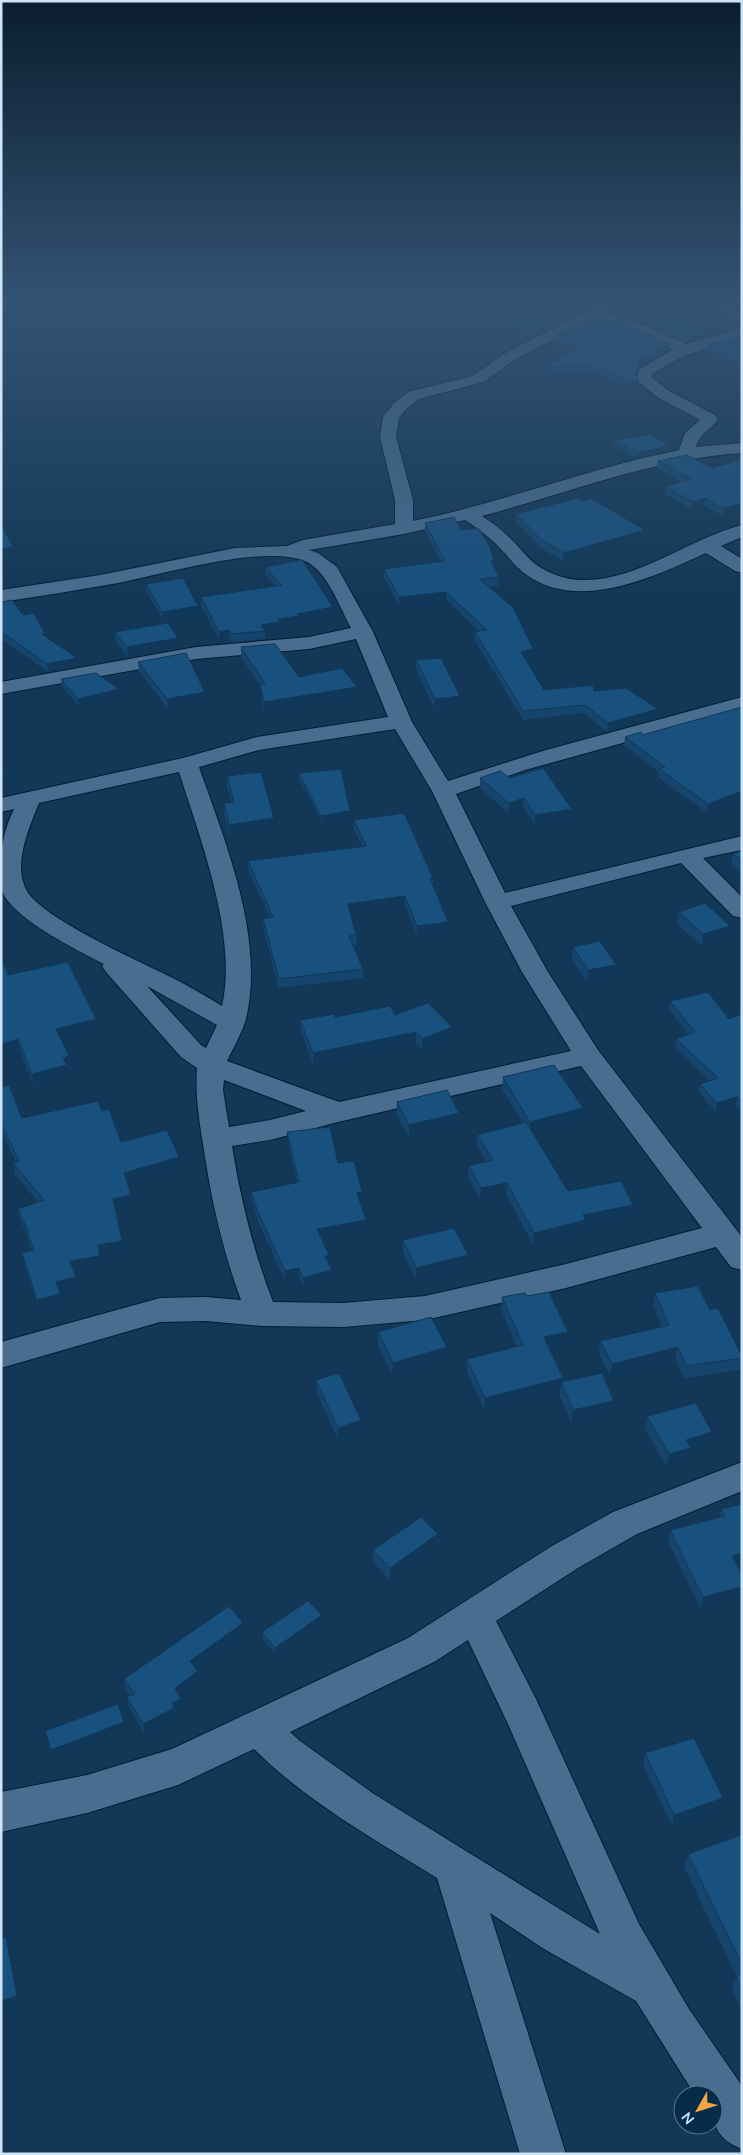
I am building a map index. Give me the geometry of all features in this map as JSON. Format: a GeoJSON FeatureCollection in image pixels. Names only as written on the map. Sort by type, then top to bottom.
{"type":"FeatureCollection","features":[{"type":"Feature","properties":{"kind":"street"},"geometry":{"type":"LineString","coordinates":[[404,529],[404,500],[388,437],[391,417],[400,406],[411,398]]}},
{"type":"Feature","properties":{"kind":"street"},"geometry":{"type":"LineString","coordinates":[[672,398],[710,420],[696,427],[692,433],[687,454]]}},
{"type":"Feature","properties":{"kind":"street"},"geometry":{"type":"LineString","coordinates":[[290,551],[303,546],[404,529],[468,514],[594,477],[687,454],[705,450],[742,448]]}},
{"type":"Feature","properties":{"kind":"street"},"geometry":{"type":"LineString","coordinates":[[468,514],[499,537],[534,572],[556,582],[573,585],[602,583],[636,574],[742,530]]}},
{"type":"Feature","properties":{"kind":"street"},"geometry":{"type":"LineString","coordinates":[[707,545],[742,567]]}},
{"type":"Feature","properties":{"kind":"street"},"geometry":{"type":"LineString","coordinates":[[1,596],[247,552],[290,551],[306,553],[320,559],[328,567],[363,632],[401,722],[443,790],[497,902],[535,972],[588,1056],[742,1259]]}},
{"type":"Feature","properties":{"kind":"street"},"geometry":{"type":"LineString","coordinates":[[1,688],[196,652],[309,643],[363,632]]}},
{"type":"Feature","properties":{"kind":"street"},"geometry":{"type":"LineString","coordinates":[[443,790],[477,777],[565,750],[742,703]]}},
{"type":"Feature","properties":{"kind":"street"},"geometry":{"type":"LineString","coordinates":[[1,805],[187,764],[285,738],[371,728],[401,722]]}},
{"type":"Feature","properties":{"kind":"street"},"geometry":{"type":"LineString","coordinates":[[187,764],[220,861],[237,943],[240,976],[232,1022],[211,1065],[209,1090],[227,1206],[244,1266],[262,1314]]}},
{"type":"Feature","properties":{"kind":"street"},"geometry":{"type":"LineString","coordinates":[[29,800],[12,842],[10,860],[15,892],[25,904],[50,922],[107,957],[164,984],[232,1022]]}},
{"type":"Feature","properties":{"kind":"street"},"geometry":{"type":"LineString","coordinates":[[497,902],[742,843]]}},
{"type":"Feature","properties":{"kind":"street"},"geometry":{"type":"LineString","coordinates":[[686,855],[742,911]]}},
{"type":"Feature","properties":{"kind":"street"},"geometry":{"type":"LineString","coordinates":[[107,957],[191,1051],[211,1065],[338,1112]]}},
{"type":"Feature","properties":{"kind":"street"},"geometry":{"type":"LineString","coordinates":[[217,1139],[270,1130],[338,1112],[588,1056]]}},
{"type":"Feature","properties":{"kind":"street"},"geometry":{"type":"LineString","coordinates":[[1,1355],[160,1310],[205,1309],[262,1314],[343,1315],[425,1308],[566,1276],[723,1234]]}},
{"type":"Feature","properties":{"kind":"street"},"geometry":{"type":"LineString","coordinates":[[1,1812],[87,1794],[178,1766],[421,1650],[476,1617],[565,1557],[625,1524],[742,1476]]}},
{"type":"Feature","properties":{"kind":"street"},"geometry":{"type":"LineString","coordinates":[[476,1617],[522,1712],[624,1938],[650,1985],[742,2126]]}},
{"type":"Feature","properties":{"kind":"street"},"geometry":{"type":"LineString","coordinates":[[260,1728],[286,1754],[360,1808],[454,1865],[559,1934],[650,1985]]}},
{"type":"Feature","properties":{"kind":"street"},"geometry":{"type":"LineString","coordinates":[[454,1865],[543,2154]]}},
{"type":"Feature","properties":{"kind":"building"},"geometry":{"type":"Polygon","coordinates":[[[651,434],[668,446],[638,453],[615,440],[651,434]]]}},
{"type":"Feature","properties":{"kind":"building"},"geometry":{"type":"Polygon","coordinates":[[[687,455],[712,468],[742,459],[742,503],[724,509],[705,498],[692,502],[666,486],[691,479],[658,461],[687,455]]]}},
{"type":"Feature","properties":{"kind":"building"},"geometry":{"type":"Polygon","coordinates":[[[579,498],[584,501],[592,499],[645,530],[564,553],[542,540],[516,514],[579,498]]]}},
{"type":"Feature","properties":{"kind":"building"},"geometry":{"type":"Polygon","coordinates":[[[454,517],[461,530],[478,528],[489,545],[494,559],[491,561],[499,577],[479,579],[513,607],[533,649],[521,652],[544,690],[593,685],[594,691],[626,688],[658,709],[608,723],[585,705],[523,711],[475,632],[487,630],[446,592],[399,597],[384,569],[445,561],[425,523],[454,517]]]}},
{"type":"Feature","properties":{"kind":"building"},"geometry":{"type":"Polygon","coordinates":[[[1,524],[13,547],[1,549],[1,524]]]}},
{"type":"Feature","properties":{"kind":"building"},"geometry":{"type":"Polygon","coordinates":[[[302,560],[333,607],[297,614],[299,616],[278,619],[280,622],[261,625],[265,631],[231,634],[229,630],[219,632],[201,597],[282,585],[265,567],[302,560]]]}},
{"type":"Feature","properties":{"kind":"building"},"geometry":{"type":"Polygon","coordinates":[[[183,578],[198,606],[162,612],[146,584],[183,578]]]}},
{"type":"Feature","properties":{"kind":"building"},"geometry":{"type":"Polygon","coordinates":[[[12,600],[23,615],[34,613],[45,634],[42,634],[77,658],[47,664],[2,632],[1,602],[12,600]]]}},
{"type":"Feature","properties":{"kind":"building"},"geometry":{"type":"Polygon","coordinates":[[[168,623],[178,638],[127,647],[115,632],[168,623]]]}},
{"type":"Feature","properties":{"kind":"building"},"geometry":{"type":"Polygon","coordinates":[[[275,644],[299,677],[342,668],[357,687],[264,702],[260,685],[265,684],[241,647],[275,644]]]}},
{"type":"Feature","properties":{"kind":"building"},"geometry":{"type":"Polygon","coordinates":[[[186,653],[205,692],[167,699],[138,662],[186,653]]]}},
{"type":"Feature","properties":{"kind":"building"},"geometry":{"type":"Polygon","coordinates":[[[441,658],[460,696],[435,699],[416,660],[441,658]]]}},
{"type":"Feature","properties":{"kind":"building"},"geometry":{"type":"Polygon","coordinates":[[[96,673],[119,689],[78,699],[61,679],[96,673]]]}},
{"type":"Feature","properties":{"kind":"building"},"geometry":{"type":"Polygon","coordinates":[[[742,707],[742,791],[708,804],[659,769],[665,767],[625,737],[641,732],[642,735],[742,707]]]}},
{"type":"Feature","properties":{"kind":"building"},"geometry":{"type":"Polygon","coordinates":[[[543,768],[572,809],[535,815],[524,798],[509,803],[480,778],[500,771],[510,778],[543,768]]]}},
{"type":"Feature","properties":{"kind":"building"},"geometry":{"type":"Polygon","coordinates":[[[341,769],[350,811],[321,816],[299,773],[341,769]]]}},
{"type":"Feature","properties":{"kind":"building"},"geometry":{"type":"Polygon","coordinates":[[[261,772],[274,818],[229,825],[224,803],[234,802],[227,776],[261,772]]]}},
{"type":"Feature","properties":{"kind":"building"},"geometry":{"type":"Polygon","coordinates":[[[404,813],[433,878],[430,878],[448,922],[417,926],[405,896],[348,904],[356,935],[349,936],[363,969],[279,979],[263,919],[273,917],[248,861],[366,846],[354,820],[404,813]]]}},
{"type":"Feature","properties":{"kind":"building"},"geometry":{"type":"Polygon","coordinates":[[[742,851],[742,861],[733,854],[742,851]]]}},
{"type":"Feature","properties":{"kind":"building"},"geometry":{"type":"Polygon","coordinates":[[[705,903],[730,926],[703,934],[679,912],[705,903]]]}},
{"type":"Feature","properties":{"kind":"building"},"geometry":{"type":"Polygon","coordinates":[[[600,941],[616,965],[588,970],[573,947],[600,941]]]}},
{"type":"Feature","properties":{"kind":"building"},"geometry":{"type":"Polygon","coordinates":[[[2,959],[8,975],[68,962],[96,1019],[56,1029],[69,1056],[63,1058],[67,1065],[32,1074],[18,1039],[1,1044],[2,959]]]}},
{"type":"Feature","properties":{"kind":"building"},"geometry":{"type":"Polygon","coordinates":[[[708,992],[729,1019],[742,1014],[742,1103],[737,1097],[717,1103],[700,1084],[718,1078],[676,1039],[695,1032],[670,1001],[708,992]]]}},
{"type":"Feature","properties":{"kind":"building"},"geometry":{"type":"Polygon","coordinates":[[[428,1003],[452,1027],[422,1039],[416,1032],[313,1053],[300,1020],[334,1014],[335,1017],[390,1006],[395,1015],[428,1003]]]}},
{"type":"Feature","properties":{"kind":"building"},"geometry":{"type":"Polygon","coordinates":[[[554,1065],[583,1108],[530,1122],[503,1077],[554,1065]]]}},
{"type":"Feature","properties":{"kind":"building"},"geometry":{"type":"Polygon","coordinates":[[[9,1085],[22,1118],[98,1101],[102,1111],[109,1109],[121,1142],[167,1130],[179,1157],[124,1173],[131,1195],[113,1199],[122,1241],[98,1245],[100,1256],[70,1261],[76,1277],[56,1282],[60,1294],[37,1300],[22,1253],[34,1250],[27,1234],[29,1233],[18,1209],[44,1200],[13,1163],[19,1161],[1,1123],[1,1087],[9,1085]]]}},
{"type":"Feature","properties":{"kind":"building"},"geometry":{"type":"Polygon","coordinates":[[[447,1090],[459,1113],[409,1125],[397,1102],[447,1090]]]}},
{"type":"Feature","properties":{"kind":"building"},"geometry":{"type":"Polygon","coordinates":[[[526,1122],[568,1191],[621,1181],[633,1205],[583,1215],[586,1220],[534,1233],[507,1183],[481,1188],[469,1166],[493,1160],[477,1135],[526,1122]]]}},
{"type":"Feature","properties":{"kind":"building"},"geometry":{"type":"Polygon","coordinates":[[[330,1127],[338,1163],[354,1161],[362,1192],[357,1193],[366,1220],[317,1229],[329,1255],[325,1256],[332,1270],[303,1278],[299,1268],[285,1271],[251,1192],[299,1182],[287,1132],[330,1127]]]}},
{"type":"Feature","properties":{"kind":"building"},"geometry":{"type":"Polygon","coordinates":[[[454,1228],[468,1255],[416,1268],[403,1240],[454,1228]]]}},
{"type":"Feature","properties":{"kind":"building"},"geometry":{"type":"Polygon","coordinates":[[[698,1286],[710,1310],[718,1308],[742,1358],[686,1366],[678,1347],[612,1364],[600,1341],[669,1325],[655,1293],[698,1286]]]}},
{"type":"Feature","properties":{"kind":"building"},"geometry":{"type":"Polygon","coordinates":[[[549,1292],[568,1332],[544,1337],[563,1378],[485,1398],[467,1359],[523,1345],[502,1297],[525,1293],[527,1296],[549,1292]]]}},
{"type":"Feature","properties":{"kind":"building"},"geometry":{"type":"Polygon","coordinates":[[[431,1317],[447,1347],[393,1363],[378,1332],[431,1317]]]}},
{"type":"Feature","properties":{"kind":"building"},"geometry":{"type":"Polygon","coordinates":[[[339,1373],[361,1420],[338,1428],[316,1380],[339,1373]]]}},
{"type":"Feature","properties":{"kind":"building"},"geometry":{"type":"Polygon","coordinates":[[[602,1373],[614,1401],[573,1410],[561,1382],[602,1373]]]}},
{"type":"Feature","properties":{"kind":"building"},"geometry":{"type":"Polygon","coordinates":[[[696,1403],[712,1432],[686,1440],[691,1448],[669,1454],[647,1416],[696,1403]]]}},
{"type":"Feature","properties":{"kind":"building"},"geometry":{"type":"Polygon","coordinates":[[[742,1504],[742,1553],[732,1556],[742,1575],[742,1587],[703,1597],[670,1530],[725,1516],[721,1509],[742,1504]]]}},
{"type":"Feature","properties":{"kind":"building"},"geometry":{"type":"Polygon","coordinates":[[[421,1517],[438,1534],[390,1568],[373,1550],[421,1517]]]}},
{"type":"Feature","properties":{"kind":"building"},"geometry":{"type":"Polygon","coordinates":[[[308,1601],[322,1615],[275,1648],[262,1632],[308,1601]]]}},
{"type":"Feature","properties":{"kind":"building"},"geometry":{"type":"Polygon","coordinates":[[[229,1606],[243,1623],[190,1661],[198,1671],[175,1688],[181,1699],[172,1703],[174,1708],[143,1724],[127,1697],[135,1694],[124,1679],[229,1606]]]}},
{"type":"Feature","properties":{"kind":"building"},"geometry":{"type":"Polygon","coordinates":[[[118,1704],[124,1722],[51,1750],[45,1731],[118,1704]]]}},
{"type":"Feature","properties":{"kind":"building"},"geometry":{"type":"Polygon","coordinates":[[[694,1738],[723,1798],[674,1815],[645,1753],[694,1738]]]}},
{"type":"Feature","properties":{"kind":"building"},"geometry":{"type":"Polygon","coordinates":[[[741,1835],[742,1837],[742,1964],[688,1854],[741,1835]]]}},
{"type":"Feature","properties":{"kind":"building"},"geometry":{"type":"Polygon","coordinates":[[[6,1937],[17,1996],[1,2001],[1,1939],[6,1937]]]}},
{"type":"Feature","properties":{"kind":"building"},"geometry":{"type":"Polygon","coordinates":[[[742,1975],[742,1989],[736,1977],[742,1975]]]}}]}
